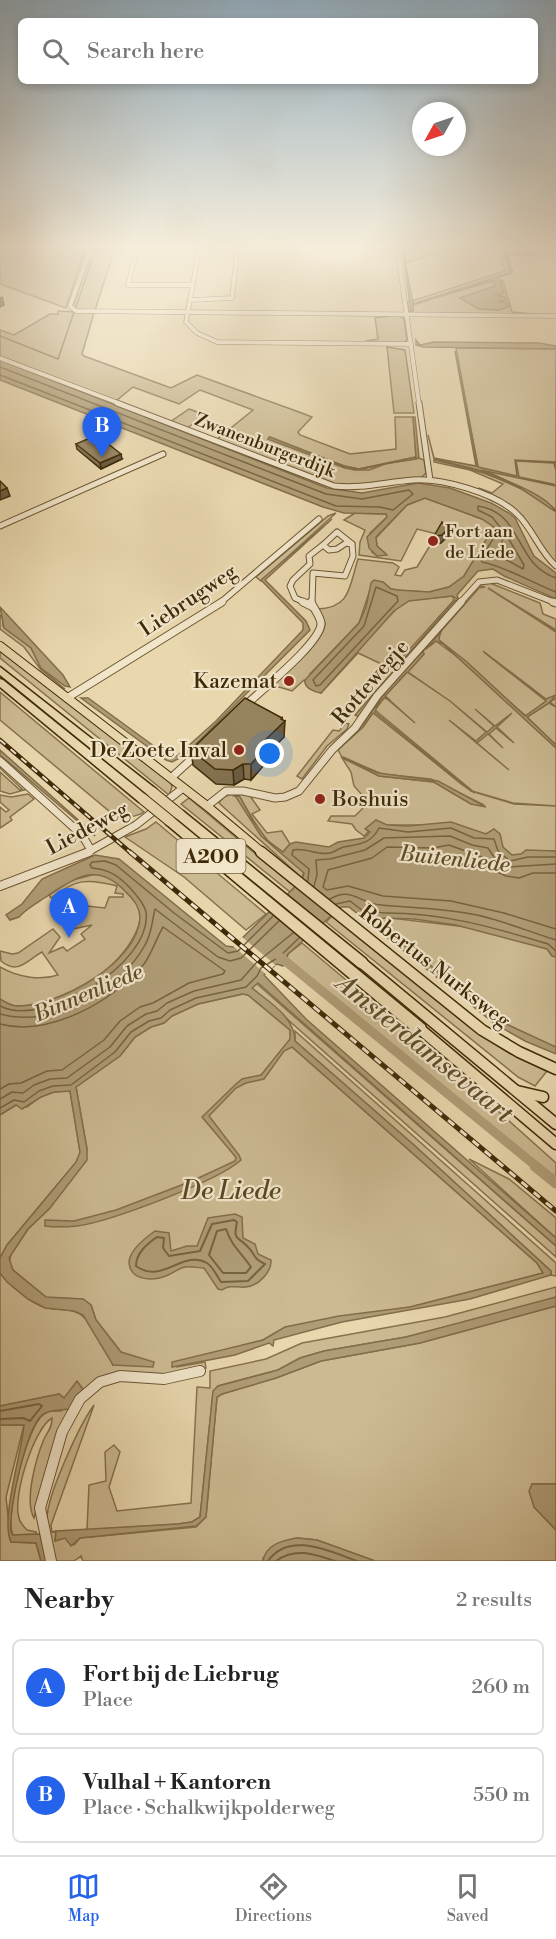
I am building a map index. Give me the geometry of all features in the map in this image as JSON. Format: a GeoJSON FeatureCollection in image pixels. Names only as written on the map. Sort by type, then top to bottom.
{"type":"FeatureCollection","features":[{"type":"Feature","properties":{"kind":"highway","name":"A200"},"geometry":{"type":"LineString","coordinates":[[0,670],[256,885],[290,921],[335,950],[362,963]]}},
{"type":"Feature","properties":{"kind":"highway","name":"A200"},"geometry":{"type":"LineString","coordinates":[[0,682],[148,796]]}},
{"type":"Feature","properties":{"kind":"highway","name":"A200"},"geometry":{"type":"LineString","coordinates":[[256,885],[300,912],[335,950],[420,1029]]}},
{"type":"Feature","properties":{"kind":"main road","name":"Robertus Nurksweg"},"geometry":{"type":"LineString","coordinates":[[0,646],[207,806],[295,881],[482,1030],[519,1052],[556,1069]]}},
{"type":"Feature","properties":{"kind":"main road","name":"A200"},"geometry":{"type":"LineString","coordinates":[[362,963],[556,1124]]}},
{"type":"Feature","properties":{"kind":"main road","name":"A200"},"geometry":{"type":"LineString","coordinates":[[420,1029],[556,1144]]}},
{"type":"Feature","properties":{"kind":"main road","name":"A200"},"geometry":{"type":"LineString","coordinates":[[515,1091],[543,1097]]}},
{"type":"Feature","properties":{"kind":"street"},"geometry":{"type":"LineString","coordinates":[[187,318],[186,322],[197,333],[217,342],[411,344]]}},
{"type":"Feature","properties":{"kind":"street"},"geometry":{"type":"LineString","coordinates":[[406,318],[430,480]]}},
{"type":"Feature","properties":{"kind":"street","name":"Zwanenburgerdijk"},"geometry":{"type":"LineString","coordinates":[[0,358],[333,486],[366,489],[397,482],[430,480],[494,501],[514,511],[523,521],[539,551],[556,566]]}},
{"type":"Feature","properties":{"kind":"street"},"geometry":{"type":"LineString","coordinates":[[0,526],[163,454]]}},
{"type":"Feature","properties":{"kind":"street","name":"Liebrugweg"},"geometry":{"type":"LineString","coordinates":[[68,698],[218,605],[319,519]]}},
{"type":"Feature","properties":{"kind":"street"},"geometry":{"type":"LineString","coordinates":[[240,712],[261,688],[287,668],[320,631],[320,621],[313,607],[313,573],[309,556],[337,532],[349,539],[354,551],[345,576],[313,573]]}},
{"type":"Feature","properties":{"kind":"street"},"geometry":{"type":"LineString","coordinates":[[323,545],[336,551],[346,543],[353,544]]}},
{"type":"Feature","properties":{"kind":"street"},"geometry":{"type":"LineString","coordinates":[[310,564],[293,580],[290,586],[295,598],[313,607]]}},
{"type":"Feature","properties":{"kind":"street","name":"Rottewegje"},"geometry":{"type":"LineString","coordinates":[[207,806],[226,791],[243,790],[275,798],[285,797],[299,791],[332,750],[354,728],[377,696],[479,582],[497,580],[556,603]]}},
{"type":"Feature","properties":{"kind":"street"},"geometry":{"type":"LineString","coordinates":[[171,778],[204,748]]}},
{"type":"Feature","properties":{"kind":"street"},"geometry":{"type":"LineString","coordinates":[[0,761],[82,835],[91,850]]}},
{"type":"Feature","properties":{"kind":"street","name":"Liedeweg"},"geometry":{"type":"LineString","coordinates":[[0,886],[91,850],[136,825],[183,788]]}},
{"type":"Feature","properties":{"kind":"street"},"geometry":{"type":"LineString","coordinates":[[51,1561],[40,1508],[62,1432],[80,1399],[100,1382],[120,1376],[164,1379],[200,1371]]}},
{"type":"Feature","properties":{"kind":"green space"},"geometry":{"type":"Polygon","coordinates":[[[43,318],[93,318],[82,354],[84,356],[171,388],[197,375],[299,412],[312,417],[298,432],[300,435],[350,454],[396,449],[395,417],[413,417],[416,457],[359,469],[344,466],[270,437],[268,439],[354,470],[369,470],[385,464],[419,458],[424,460],[426,473],[421,478],[372,486],[335,485],[216,440],[253,410],[200,390],[179,404],[133,387],[116,401],[0,356],[0,330],[14,335],[43,318]]]}},
{"type":"Feature","properties":{"kind":"green space"},"geometry":{"type":"Polygon","coordinates":[[[375,318],[404,319],[407,340],[404,343],[366,341],[378,339],[375,318]]]}},
{"type":"Feature","properties":{"kind":"green space"},"geometry":{"type":"Polygon","coordinates":[[[387,347],[405,350],[414,413],[394,413],[387,347]]]}},
{"type":"Feature","properties":{"kind":"green space"},"geometry":{"type":"Polygon","coordinates":[[[456,348],[556,349],[556,462],[554,462],[556,510],[528,491],[478,467],[456,348]]]}},
{"type":"Feature","properties":{"kind":"green space"},"geometry":{"type":"Polygon","coordinates":[[[189,409],[206,415],[187,428],[170,422],[189,409]]]}},
{"type":"Feature","properties":{"kind":"green space"},"geometry":{"type":"Polygon","coordinates":[[[434,460],[465,468],[511,484],[553,509],[556,512],[556,564],[537,541],[523,516],[475,492],[479,488],[492,493],[503,484],[470,470],[434,462],[434,460]]]}},
{"type":"Feature","properties":{"kind":"green space"},"geometry":{"type":"Polygon","coordinates":[[[425,498],[482,519],[494,527],[464,576],[449,587],[429,592],[391,589],[383,582],[373,581],[359,623],[310,674],[332,676],[404,601],[452,596],[454,600],[392,669],[358,653],[321,693],[311,689],[304,680],[292,691],[279,687],[264,690],[290,669],[318,640],[325,623],[317,609],[328,608],[343,600],[350,587],[358,559],[393,563],[399,567],[395,575],[401,576],[405,570],[417,567],[437,534],[417,529],[401,561],[359,555],[360,542],[365,530],[344,520],[355,513],[386,514],[387,517],[370,533],[372,552],[377,556],[385,553],[377,546],[376,538],[407,505],[425,498]]]}},
{"type":"Feature","properties":{"kind":"green space"},"geometry":{"type":"Polygon","coordinates":[[[336,513],[261,581],[256,577],[328,516],[336,513]]]}},
{"type":"Feature","properties":{"kind":"green space"},"geometry":{"type":"Polygon","coordinates":[[[485,581],[540,603],[543,614],[556,619],[556,630],[488,588],[556,632],[556,695],[526,716],[438,639],[442,630],[479,588],[485,587],[480,586],[485,581]]]}},
{"type":"Feature","properties":{"kind":"green space"},"geometry":{"type":"Polygon","coordinates":[[[0,615],[3,619],[3,626],[31,648],[41,668],[65,689],[41,670],[24,647],[0,629],[0,615]]]}},
{"type":"Feature","properties":{"kind":"green space"},"geometry":{"type":"Polygon","coordinates":[[[436,641],[464,662],[556,748],[556,851],[512,855],[502,847],[500,834],[486,834],[444,823],[387,825],[370,830],[364,836],[352,824],[328,821],[331,816],[355,816],[364,807],[363,796],[354,786],[351,772],[342,758],[379,776],[434,782],[471,804],[484,805],[431,779],[382,774],[342,757],[338,750],[363,727],[373,712],[475,793],[375,710],[384,698],[390,700],[385,696],[424,654],[423,651],[436,641]]]}},
{"type":"Feature","properties":{"kind":"green space"},"geometry":{"type":"Polygon","coordinates":[[[0,650],[171,783],[169,795],[0,658],[0,650]]]}},
{"type":"Feature","properties":{"kind":"green space"},"geometry":{"type":"Polygon","coordinates":[[[0,692],[144,812],[136,816],[127,816],[109,811],[0,720],[0,692]]]}},
{"type":"Feature","properties":{"kind":"green space"},"geometry":{"type":"Polygon","coordinates":[[[556,698],[556,745],[527,717],[556,698]]]}},
{"type":"Feature","properties":{"kind":"green space"},"geometry":{"type":"Polygon","coordinates":[[[346,723],[349,724],[347,729],[327,746],[302,779],[297,776],[333,730],[339,731],[346,723]]]}},
{"type":"Feature","properties":{"kind":"green space"},"geometry":{"type":"Polygon","coordinates":[[[0,764],[28,789],[10,794],[0,791],[0,772],[20,790],[22,789],[0,768],[0,764]]]}},
{"type":"Feature","properties":{"kind":"green space"},"geometry":{"type":"Polygon","coordinates":[[[236,793],[248,793],[260,810],[252,814],[267,833],[282,831],[290,844],[283,852],[273,845],[304,871],[302,878],[219,803],[228,795],[236,793]],[[238,794],[234,796],[238,797],[261,833],[238,794]]]}},
{"type":"Feature","properties":{"kind":"green space"},"geometry":{"type":"Polygon","coordinates":[[[28,794],[34,799],[10,817],[12,820],[0,828],[0,807],[6,812],[9,810],[0,802],[0,795],[11,797],[28,794]]]}},
{"type":"Feature","properties":{"kind":"green space"},"geometry":{"type":"Polygon","coordinates":[[[189,798],[295,887],[290,892],[181,804],[189,798]]]}},
{"type":"Feature","properties":{"kind":"green space"},"geometry":{"type":"Polygon","coordinates":[[[156,822],[266,914],[246,930],[184,877],[125,837],[146,829],[156,822]]]}},
{"type":"Feature","properties":{"kind":"green space"},"geometry":{"type":"Polygon","coordinates":[[[96,874],[110,878],[117,883],[138,907],[140,919],[138,927],[124,952],[98,976],[83,986],[50,1001],[17,1006],[0,999],[0,967],[29,977],[44,978],[58,975],[42,952],[22,965],[12,967],[1,961],[0,951],[18,953],[53,929],[60,937],[49,953],[63,947],[67,951],[85,939],[81,934],[92,925],[73,929],[66,921],[87,906],[105,908],[109,897],[123,897],[123,894],[115,893],[117,886],[90,881],[68,887],[51,898],[49,895],[69,881],[96,874]]]}},
{"type":"Feature","properties":{"kind":"green space"},"geometry":{"type":"Polygon","coordinates":[[[365,915],[475,928],[556,949],[556,1048],[506,1024],[365,915]]]}},
{"type":"Feature","properties":{"kind":"green space"},"geometry":{"type":"Polygon","coordinates":[[[332,916],[484,1037],[509,1053],[547,1071],[535,1086],[518,1077],[326,922],[332,916]]]}},
{"type":"Feature","properties":{"kind":"green space"},"geometry":{"type":"Polygon","coordinates":[[[302,943],[439,1058],[556,1163],[556,1178],[287,958],[288,954],[302,943]]]}},
{"type":"Feature","properties":{"kind":"green space"},"geometry":{"type":"Polygon","coordinates":[[[256,983],[556,1246],[556,1257],[252,988],[256,983]]]}},
{"type":"Feature","properties":{"kind":"green space","name":"De Liede"},"geometry":{"type":"Polygon","coordinates":[[[243,994],[248,995],[290,1030],[292,1047],[537,1263],[543,1273],[410,1307],[286,1327],[263,1340],[176,1367],[205,1362],[206,1368],[167,1376],[106,1375],[71,1417],[40,1496],[34,1518],[30,1501],[32,1479],[44,1439],[51,1427],[52,1418],[38,1435],[26,1464],[18,1508],[22,1525],[37,1534],[13,1535],[11,1525],[14,1492],[30,1436],[43,1415],[61,1411],[64,1398],[59,1394],[0,1406],[0,1273],[32,1302],[49,1308],[71,1311],[84,1317],[94,1330],[113,1365],[121,1352],[96,1320],[91,1305],[83,1299],[47,1298],[13,1270],[9,1264],[11,1254],[28,1229],[50,1208],[87,1149],[76,1087],[120,1056],[135,1037],[151,1027],[164,1023],[172,1016],[198,1004],[243,994]]]}},
{"type":"Feature","properties":{"kind":"green space"},"geometry":{"type":"Polygon","coordinates":[[[295,1031],[556,1263],[556,1276],[551,1275],[551,1271],[415,1146],[295,1041],[295,1031]]]}},
{"type":"Feature","properties":{"kind":"green space"},"geometry":{"type":"Polygon","coordinates":[[[70,1091],[80,1152],[79,1159],[7,1245],[0,1258],[0,1114],[16,1105],[27,1107],[40,1097],[54,1092],[70,1091]]]}},
{"type":"Feature","properties":{"kind":"green space"},"geometry":{"type":"Polygon","coordinates":[[[469,1159],[509,1179],[556,1218],[556,1238],[469,1159]]]}},
{"type":"Feature","properties":{"kind":"green space"},"geometry":{"type":"Polygon","coordinates":[[[556,1287],[556,1297],[538,1303],[406,1337],[324,1351],[300,1358],[278,1370],[218,1386],[213,1392],[200,1517],[192,1522],[178,1524],[87,1530],[89,1485],[106,1481],[105,1452],[114,1445],[120,1452],[109,1487],[117,1511],[191,1503],[197,1387],[210,1388],[210,1371],[266,1359],[302,1343],[445,1317],[556,1287]]]}},
{"type":"Feature","properties":{"kind":"green space"},"geometry":{"type":"Polygon","coordinates":[[[556,1306],[556,1484],[532,1484],[534,1507],[556,1530],[556,1561],[375,1561],[317,1540],[297,1538],[263,1558],[263,1561],[83,1561],[81,1556],[74,1561],[54,1561],[47,1525],[48,1509],[65,1461],[94,1405],[51,1525],[52,1532],[56,1531],[55,1541],[65,1538],[74,1545],[80,1538],[196,1527],[206,1517],[217,1397],[222,1394],[276,1378],[321,1361],[420,1343],[556,1306]]]}},
{"type":"Feature","properties":{"kind":"green space"},"geometry":{"type":"Polygon","coordinates":[[[0,1425],[24,1425],[6,1497],[11,1542],[36,1543],[41,1561],[0,1561],[0,1425]]]}},
{"type":"Feature","properties":{"kind":"water"},"geometry":{"type":"Polygon","coordinates":[[[416,340],[420,345],[434,342],[539,343],[556,346],[556,349],[423,347],[416,345],[416,340]]]}},
{"type":"Feature","properties":{"kind":"water"},"geometry":{"type":"Polygon","coordinates":[[[455,351],[478,467],[517,476],[515,460],[556,462],[556,470],[554,463],[516,461],[519,477],[556,486],[481,470],[533,493],[551,505],[556,512],[520,488],[478,470],[434,459],[428,435],[434,458],[476,466],[455,351]]]}},
{"type":"Feature","properties":{"kind":"water"},"geometry":{"type":"Polygon","coordinates":[[[0,360],[327,488],[362,493],[418,483],[450,488],[491,503],[515,518],[534,556],[556,573],[556,599],[493,569],[478,571],[457,595],[459,600],[452,596],[409,601],[394,611],[321,693],[313,691],[306,685],[305,680],[359,623],[366,607],[371,583],[374,580],[398,590],[429,592],[449,587],[464,576],[494,527],[482,519],[425,498],[407,505],[376,537],[377,546],[387,555],[377,556],[369,548],[367,537],[387,517],[386,514],[344,513],[323,507],[0,380],[0,360]]]}},
{"type":"Feature","properties":{"kind":"water"},"geometry":{"type":"Polygon","coordinates":[[[413,417],[415,417],[419,458],[359,469],[416,457],[413,417]]]}},
{"type":"Feature","properties":{"kind":"water"},"geometry":{"type":"Polygon","coordinates":[[[269,437],[344,466],[359,469],[345,468],[268,439],[269,437]]]}},
{"type":"Feature","properties":{"kind":"water"},"geometry":{"type":"Polygon","coordinates":[[[332,519],[265,580],[306,621],[310,630],[184,756],[172,762],[166,760],[81,698],[88,698],[169,757],[177,756],[216,721],[303,630],[303,623],[261,580],[332,519]]]}},
{"type":"Feature","properties":{"kind":"water"},"geometry":{"type":"Polygon","coordinates":[[[455,600],[458,601],[359,717],[355,715],[455,600]]]}},
{"type":"Feature","properties":{"kind":"water"},"geometry":{"type":"Polygon","coordinates":[[[0,607],[63,675],[70,687],[65,686],[41,668],[31,648],[4,628],[0,607]]]}},
{"type":"Feature","properties":{"kind":"water"},"geometry":{"type":"Polygon","coordinates":[[[440,633],[439,640],[467,662],[525,716],[546,701],[483,651],[546,699],[556,695],[550,702],[556,707],[549,703],[527,717],[556,745],[556,748],[443,644],[436,641],[426,649],[440,633]]]}},
{"type":"Feature","properties":{"kind":"water"},"geometry":{"type":"Polygon","coordinates":[[[423,651],[424,654],[408,672],[450,701],[407,672],[385,696],[415,723],[385,697],[375,712],[472,791],[513,803],[556,806],[514,804],[471,791],[373,713],[363,727],[337,750],[363,724],[389,687],[423,651]]]}},
{"type":"Feature","properties":{"kind":"water"},"geometry":{"type":"Polygon","coordinates":[[[450,701],[487,732],[494,726],[475,709],[495,726],[512,713],[497,727],[514,743],[496,728],[489,734],[503,748],[488,734],[477,743],[509,770],[449,720],[476,741],[486,732],[450,701]]]}},
{"type":"Feature","properties":{"kind":"water"},"geometry":{"type":"Polygon","coordinates":[[[0,750],[94,834],[95,836],[0,755],[0,750]]]}},
{"type":"Feature","properties":{"kind":"water"},"geometry":{"type":"Polygon","coordinates":[[[343,757],[378,773],[438,781],[486,807],[471,804],[434,782],[379,776],[343,757]]]}},
{"type":"Feature","properties":{"kind":"water"},"geometry":{"type":"Polygon","coordinates":[[[234,794],[240,797],[267,840],[283,852],[290,844],[296,842],[329,847],[338,842],[364,838],[370,832],[365,829],[376,820],[387,825],[408,826],[451,822],[486,834],[494,829],[500,834],[503,847],[512,855],[521,854],[526,850],[556,851],[556,957],[552,956],[547,949],[456,925],[414,919],[384,918],[376,921],[372,915],[366,915],[506,1024],[556,1047],[556,1054],[525,1041],[495,1024],[349,907],[341,907],[288,954],[286,957],[288,959],[283,966],[277,964],[264,975],[306,1019],[556,1238],[556,1246],[258,983],[252,988],[286,1017],[294,1032],[295,1041],[415,1146],[551,1271],[551,1275],[470,1299],[342,1322],[274,1340],[273,1346],[269,1343],[235,1355],[172,1367],[172,1362],[263,1340],[285,1327],[339,1316],[410,1307],[543,1273],[537,1263],[292,1047],[284,1051],[264,1079],[236,1088],[209,1116],[241,1160],[229,1169],[187,1189],[113,1217],[77,1226],[45,1226],[45,1220],[74,1221],[116,1210],[192,1181],[235,1161],[234,1155],[202,1117],[242,1079],[261,1075],[290,1039],[290,1030],[248,995],[242,994],[198,1004],[172,1016],[164,1023],[151,1027],[135,1037],[120,1056],[76,1087],[87,1160],[50,1208],[28,1229],[9,1258],[13,1270],[46,1297],[83,1299],[91,1305],[96,1320],[121,1352],[154,1362],[153,1367],[113,1365],[83,1315],[74,1311],[45,1308],[28,1299],[7,1282],[0,1273],[0,1258],[7,1245],[76,1162],[80,1152],[70,1091],[54,1092],[22,1109],[16,1105],[0,1115],[0,999],[15,1006],[34,1004],[53,999],[93,979],[126,951],[136,935],[140,918],[139,910],[131,897],[115,882],[105,877],[87,875],[33,905],[19,917],[10,920],[6,915],[22,904],[42,879],[95,855],[119,859],[226,946],[233,947],[302,880],[304,873],[261,836],[234,794]]]}},
{"type":"Feature","properties":{"kind":"water"},"geometry":{"type":"Polygon","coordinates":[[[235,1214],[242,1217],[243,1238],[255,1244],[258,1254],[271,1260],[267,1274],[255,1284],[222,1290],[218,1289],[204,1268],[185,1267],[163,1277],[150,1279],[139,1277],[131,1269],[130,1258],[135,1249],[155,1231],[169,1233],[171,1251],[187,1246],[197,1246],[208,1218],[235,1214]]]}},
{"type":"Feature","properties":{"kind":"water"},"geometry":{"type":"Polygon","coordinates":[[[556,1297],[556,1306],[420,1343],[321,1361],[276,1378],[222,1394],[217,1397],[206,1517],[196,1526],[80,1538],[71,1546],[65,1538],[55,1541],[56,1531],[178,1524],[192,1522],[200,1517],[213,1391],[218,1386],[278,1370],[300,1358],[324,1351],[406,1337],[556,1297]]]}},
{"type":"Feature","properties":{"kind":"water"},"geometry":{"type":"Polygon","coordinates":[[[77,1381],[83,1389],[69,1409],[45,1413],[36,1423],[24,1453],[15,1489],[11,1532],[13,1535],[40,1534],[47,1561],[41,1561],[36,1543],[11,1542],[8,1532],[10,1502],[24,1425],[0,1425],[0,1406],[59,1394],[64,1398],[77,1381]]]}},
{"type":"Feature","properties":{"kind":"water"},"geometry":{"type":"Polygon","coordinates":[[[532,1484],[556,1484],[556,1530],[534,1507],[529,1491],[532,1484]]]}},
{"type":"Feature","properties":{"kind":"water"},"geometry":{"type":"Polygon","coordinates":[[[297,1538],[317,1540],[375,1561],[263,1561],[271,1547],[297,1538]]]}},
{"type":"Feature","properties":{"kind":"pier"},"geometry":{"type":"Polygon","coordinates":[[[242,937],[277,967],[274,966],[267,975],[232,945],[242,937]]]}},
{"type":"Feature","properties":{"kind":"building"},"geometry":{"type":"Polygon","coordinates":[[[97,435],[121,454],[100,463],[76,444],[97,435]]]}},
{"type":"Feature","properties":{"kind":"building"},"geometry":{"type":"Polygon","coordinates":[[[0,481],[7,488],[0,491],[0,481]]]}},
{"type":"Feature","properties":{"kind":"building"},"geometry":{"type":"Polygon","coordinates":[[[442,522],[448,529],[442,535],[434,536],[442,522]]]}},
{"type":"Feature","properties":{"kind":"building","name":"De Zoete Inval"},"geometry":{"type":"Polygon","coordinates":[[[245,698],[285,721],[264,741],[264,750],[251,764],[243,764],[233,770],[215,769],[191,750],[245,698]]]}},
{"type":"Feature","properties":{"kind":"waterway"},"geometry":{"type":"LineString","coordinates":[[0,336],[58,359],[72,318]]}},
{"type":"Feature","properties":{"kind":"waterway","name":"Amsterdamsevaart"},"geometry":{"type":"LineString","coordinates":[[279,956],[537,1167]]}},
{"type":"Feature","properties":{"kind":"waterway","name":"Amsterdamsevaart"},"geometry":{"type":"LineString","coordinates":[[535,1166],[556,1183]]}},
{"type":"Feature","properties":{"kind":"railway"},"geometry":{"type":"LineString","coordinates":[[0,740],[131,853]]}},
{"type":"Feature","properties":{"kind":"railway"},"geometry":{"type":"LineString","coordinates":[[130,852],[556,1211]]}},
{"type":"Feature","properties":{"kind":"place","name":"Vulhal + Kantoren"},"geometry":{"type":"Point","coordinates":[102,457]}},
{"type":"Feature","properties":{"kind":"place","name":"Fort aan de Liede"},"geometry":{"type":"Point","coordinates":[433,541]}},
{"type":"Feature","properties":{"kind":"place","name":"Kazemat"},"geometry":{"type":"Point","coordinates":[289,681]}},
{"type":"Feature","properties":{"kind":"place","name":"De Zoete Inval"},"geometry":{"type":"Point","coordinates":[239,750]}},
{"type":"Feature","properties":{"kind":"place","name":"Boshuis"},"geometry":{"type":"Point","coordinates":[320,799]}},
{"type":"Feature","properties":{"kind":"place","name":"Fort bij de Liebrug"},"geometry":{"type":"Point","coordinates":[69,938]}},
{"type":"Feature","properties":{"kind":"water label","name":"Buitenliede"},"geometry":{"type":"Point","coordinates":[455,858]}},
{"type":"Feature","properties":{"kind":"water label","name":"Binnenliede"},"geometry":{"type":"Point","coordinates":[88,992]}}]}
